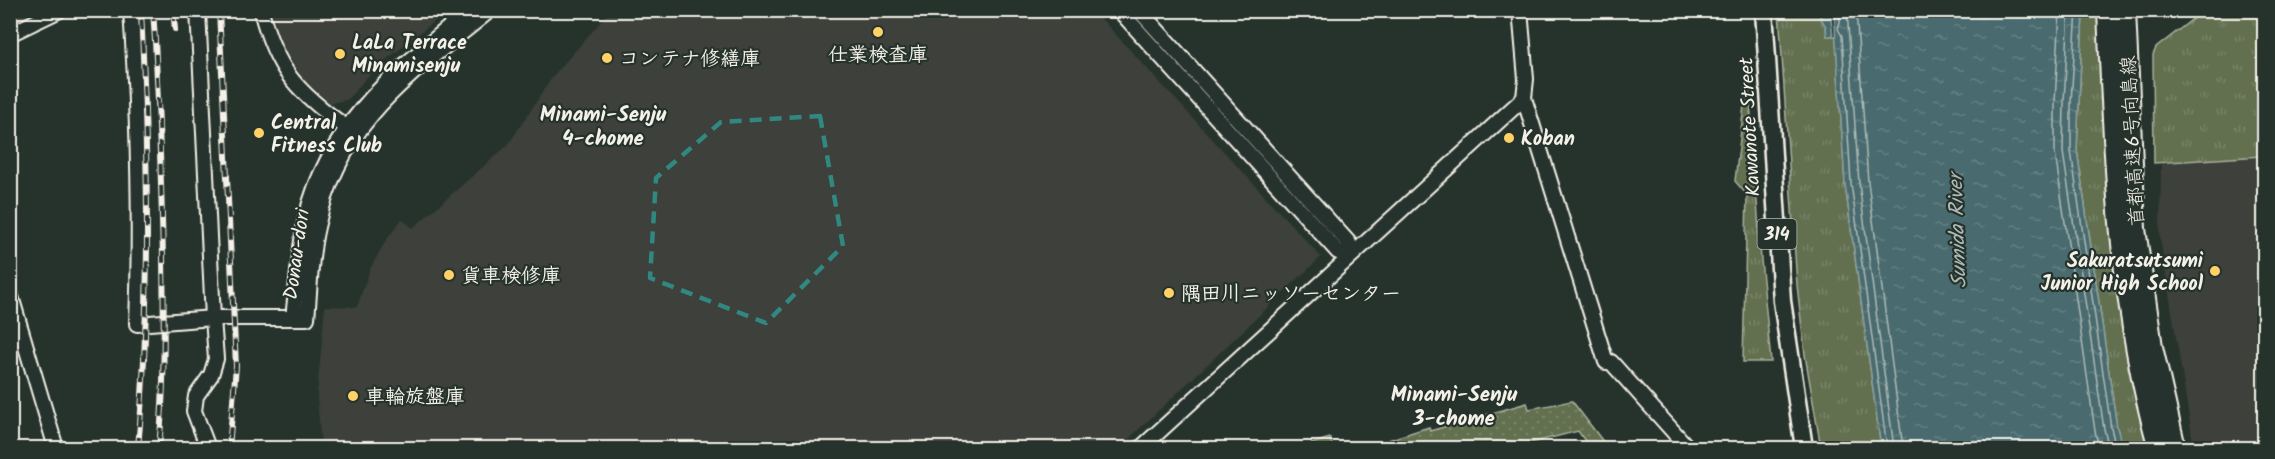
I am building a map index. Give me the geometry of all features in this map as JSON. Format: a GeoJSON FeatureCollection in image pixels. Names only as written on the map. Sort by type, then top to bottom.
{"type":"FeatureCollection","features":[{"type":"Feature","properties":{"kind":"highway","name":"首都高速6号向島線"},"geometry":{"type":"LineString","coordinates":[[2108,10],[2121,236],[2140,364],[2159,448]]}},
{"type":"Feature","properties":{"kind":"highway","name":"首都高速6号向島線"},"geometry":{"type":"LineString","coordinates":[[2125,10],[2132,188],[2140,266],[2152,347],[2175,448]]}},
{"type":"Feature","properties":{"kind":"highway"},"geometry":{"type":"LineString","coordinates":[[2130,10],[2130,103]]}},
{"type":"Feature","properties":{"kind":"main road","name":"Kawanote Street"},"geometry":{"type":"LineString","coordinates":[[1764,14],[1782,301],[1804,448]]}},
{"type":"Feature","properties":{"kind":"street"},"geometry":{"type":"LineString","coordinates":[[10,34],[60,10]]}},
{"type":"Feature","properties":{"kind":"street"},"geometry":{"type":"LineString","coordinates":[[131,10],[138,147],[140,249],[137,324],[213,318],[300,318]]}},
{"type":"Feature","properties":{"kind":"street"},"geometry":{"type":"LineString","coordinates":[[198,10],[216,359],[211,375],[196,396],[194,411],[208,448]]}},
{"type":"Feature","properties":{"kind":"street"},"geometry":{"type":"LineString","coordinates":[[261,10],[270,45],[292,80],[314,103],[346,128]]}},
{"type":"Feature","properties":{"kind":"street","name":"Donau-dori"},"geometry":{"type":"LineString","coordinates":[[300,318],[302,244],[310,202],[325,165],[346,128],[381,86],[470,10]]}},
{"type":"Feature","properties":{"kind":"street","name":"Donau-dori"},"geometry":{"type":"LineString","coordinates":[[300,318],[316,228],[326,193],[344,153],[372,112],[390,93],[490,10]]}},
{"type":"Feature","properties":{"kind":"street"},"geometry":{"type":"LineString","coordinates":[[1119,10],[1338,252],[1351,255]]}},
{"type":"Feature","properties":{"kind":"street"},"geometry":{"type":"LineString","coordinates":[[1139,10],[1349,243],[1351,255]]}},
{"type":"Feature","properties":{"kind":"street"},"geometry":{"type":"LineString","coordinates":[[1520,10],[1526,79],[1524,98],[1609,362],[1688,448]]}},
{"type":"Feature","properties":{"kind":"street"},"geometry":{"type":"LineString","coordinates":[[1145,447],[1524,98]]}},
{"type":"Feature","properties":{"kind":"street"},"geometry":{"type":"LineString","coordinates":[[10,293],[56,448]]}},
{"type":"Feature","properties":{"kind":"highlighted area"},"geometry":{"type":"Polygon","coordinates":[[[820,116],[843,246],[766,323],[650,278],[656,178],[721,122],[820,116]]]}},
{"type":"Feature","properties":{"kind":"shaded area","name":"LaLa Terrace Minamisenju"},"geometry":{"type":"Polygon","coordinates":[[[271,10],[447,11],[386,60],[347,100],[330,103],[303,79],[283,48],[271,10]]]}},
{"type":"Feature","properties":{"kind":"shaded area"},"geometry":{"type":"Polygon","coordinates":[[[11,11],[48,11],[11,28],[11,11]]]}},
{"type":"Feature","properties":{"kind":"shaded area"},"geometry":{"type":"Polygon","coordinates":[[[610,11],[1094,11],[1321,257],[1119,448],[321,448],[317,395],[325,306],[357,307],[370,269],[385,242],[402,219],[413,228],[508,145],[553,76],[610,11]]]}},
{"type":"Feature","properties":{"kind":"shaded area","name":"Sakuratsutsumi Junior High School"},"geometry":{"type":"Polygon","coordinates":[[[2262,156],[2264,171],[2264,448],[2194,448],[2160,238],[2161,163],[2262,156]]]}},
{"type":"Feature","properties":{"kind":"green space"},"geometry":{"type":"Polygon","coordinates":[[[2204,10],[2264,11],[2264,171],[2262,156],[2154,163],[2153,55],[2156,48],[2204,10]]]}},
{"type":"Feature","properties":{"kind":"green space"},"geometry":{"type":"Polygon","coordinates":[[[1779,11],[1817,11],[1826,27],[1827,36],[1836,36],[1845,184],[1881,448],[1821,448],[1805,355],[1797,285],[1779,11]]]}},
{"type":"Feature","properties":{"kind":"green space"},"geometry":{"type":"Polygon","coordinates":[[[2083,11],[2113,11],[2166,448],[2123,448],[2117,428],[2077,150],[2083,11]]]}},
{"type":"Feature","properties":{"kind":"green space"},"geometry":{"type":"Polygon","coordinates":[[[1748,72],[1761,260],[1771,362],[1743,362],[1747,195],[1735,181],[1748,72]]]}},
{"type":"Feature","properties":{"kind":"green space"},"geometry":{"type":"Polygon","coordinates":[[[1572,401],[1608,448],[1590,448],[1578,431],[1511,448],[1363,448],[1429,427],[1430,431],[1527,403],[1529,409],[1572,401]]]}},
{"type":"Feature","properties":{"kind":"green space"},"geometry":{"type":"Polygon","coordinates":[[[1330,438],[1333,448],[1298,448],[1330,438]]]}},
{"type":"Feature","properties":{"kind":"water"},"geometry":{"type":"Polygon","coordinates":[[[1817,11],[1830,11],[1833,36],[1827,36],[1826,27],[1817,11]]]}},
{"type":"Feature","properties":{"kind":"water","name":"Sumida River"},"geometry":{"type":"Polygon","coordinates":[[[1834,11],[2083,11],[2077,150],[2117,428],[2123,448],[1881,448],[1845,184],[1834,11]]]}},
{"type":"Feature","properties":{"kind":"railway"},"geometry":{"type":"LineString","coordinates":[[138,448],[147,284],[141,10]]}},
{"type":"Feature","properties":{"kind":"railway"},"geometry":{"type":"LineString","coordinates":[[153,10],[160,134],[164,329],[159,448]]}},
{"type":"Feature","properties":{"kind":"railway"},"geometry":{"type":"LineString","coordinates":[[173,10],[175,29]]}},
{"type":"Feature","properties":{"kind":"railway"},"geometry":{"type":"LineString","coordinates":[[219,10],[236,366],[229,448]]}},
{"type":"Feature","properties":{"kind":"place","name":"仕業検査庫"},"geometry":{"type":"Point","coordinates":[878,32]}},
{"type":"Feature","properties":{"kind":"place","name":"LaLa Terrace Minamisenju"},"geometry":{"type":"Point","coordinates":[340,54]}},
{"type":"Feature","properties":{"kind":"place","name":"コンテナ修繕庫"},"geometry":{"type":"Point","coordinates":[607,58]}},
{"type":"Feature","properties":{"kind":"place","name":"Central Fitness Club"},"geometry":{"type":"Point","coordinates":[259,133]}},
{"type":"Feature","properties":{"kind":"place","name":"Koban"},"geometry":{"type":"Point","coordinates":[1509,138]}},
{"type":"Feature","properties":{"kind":"place","name":"Sakuratsutsumi Junior High School"},"geometry":{"type":"Point","coordinates":[2215,271]}},
{"type":"Feature","properties":{"kind":"place","name":"貨車検修庫"},"geometry":{"type":"Point","coordinates":[449,275]}},
{"type":"Feature","properties":{"kind":"place","name":"隅田川ニッソーセンター"},"geometry":{"type":"Point","coordinates":[1169,293]}},
{"type":"Feature","properties":{"kind":"place","name":"車輪旋盤庫"},"geometry":{"type":"Point","coordinates":[353,396]}},
{"type":"Feature","properties":{"kind":"district","name":"Minami-Senju 4-chome"},"geometry":{"type":"Point","coordinates":[603,126]}},
{"type":"Feature","properties":{"kind":"district","name":"Minami-Senju 3-chome"},"geometry":{"type":"Point","coordinates":[1454,406]}}]}
